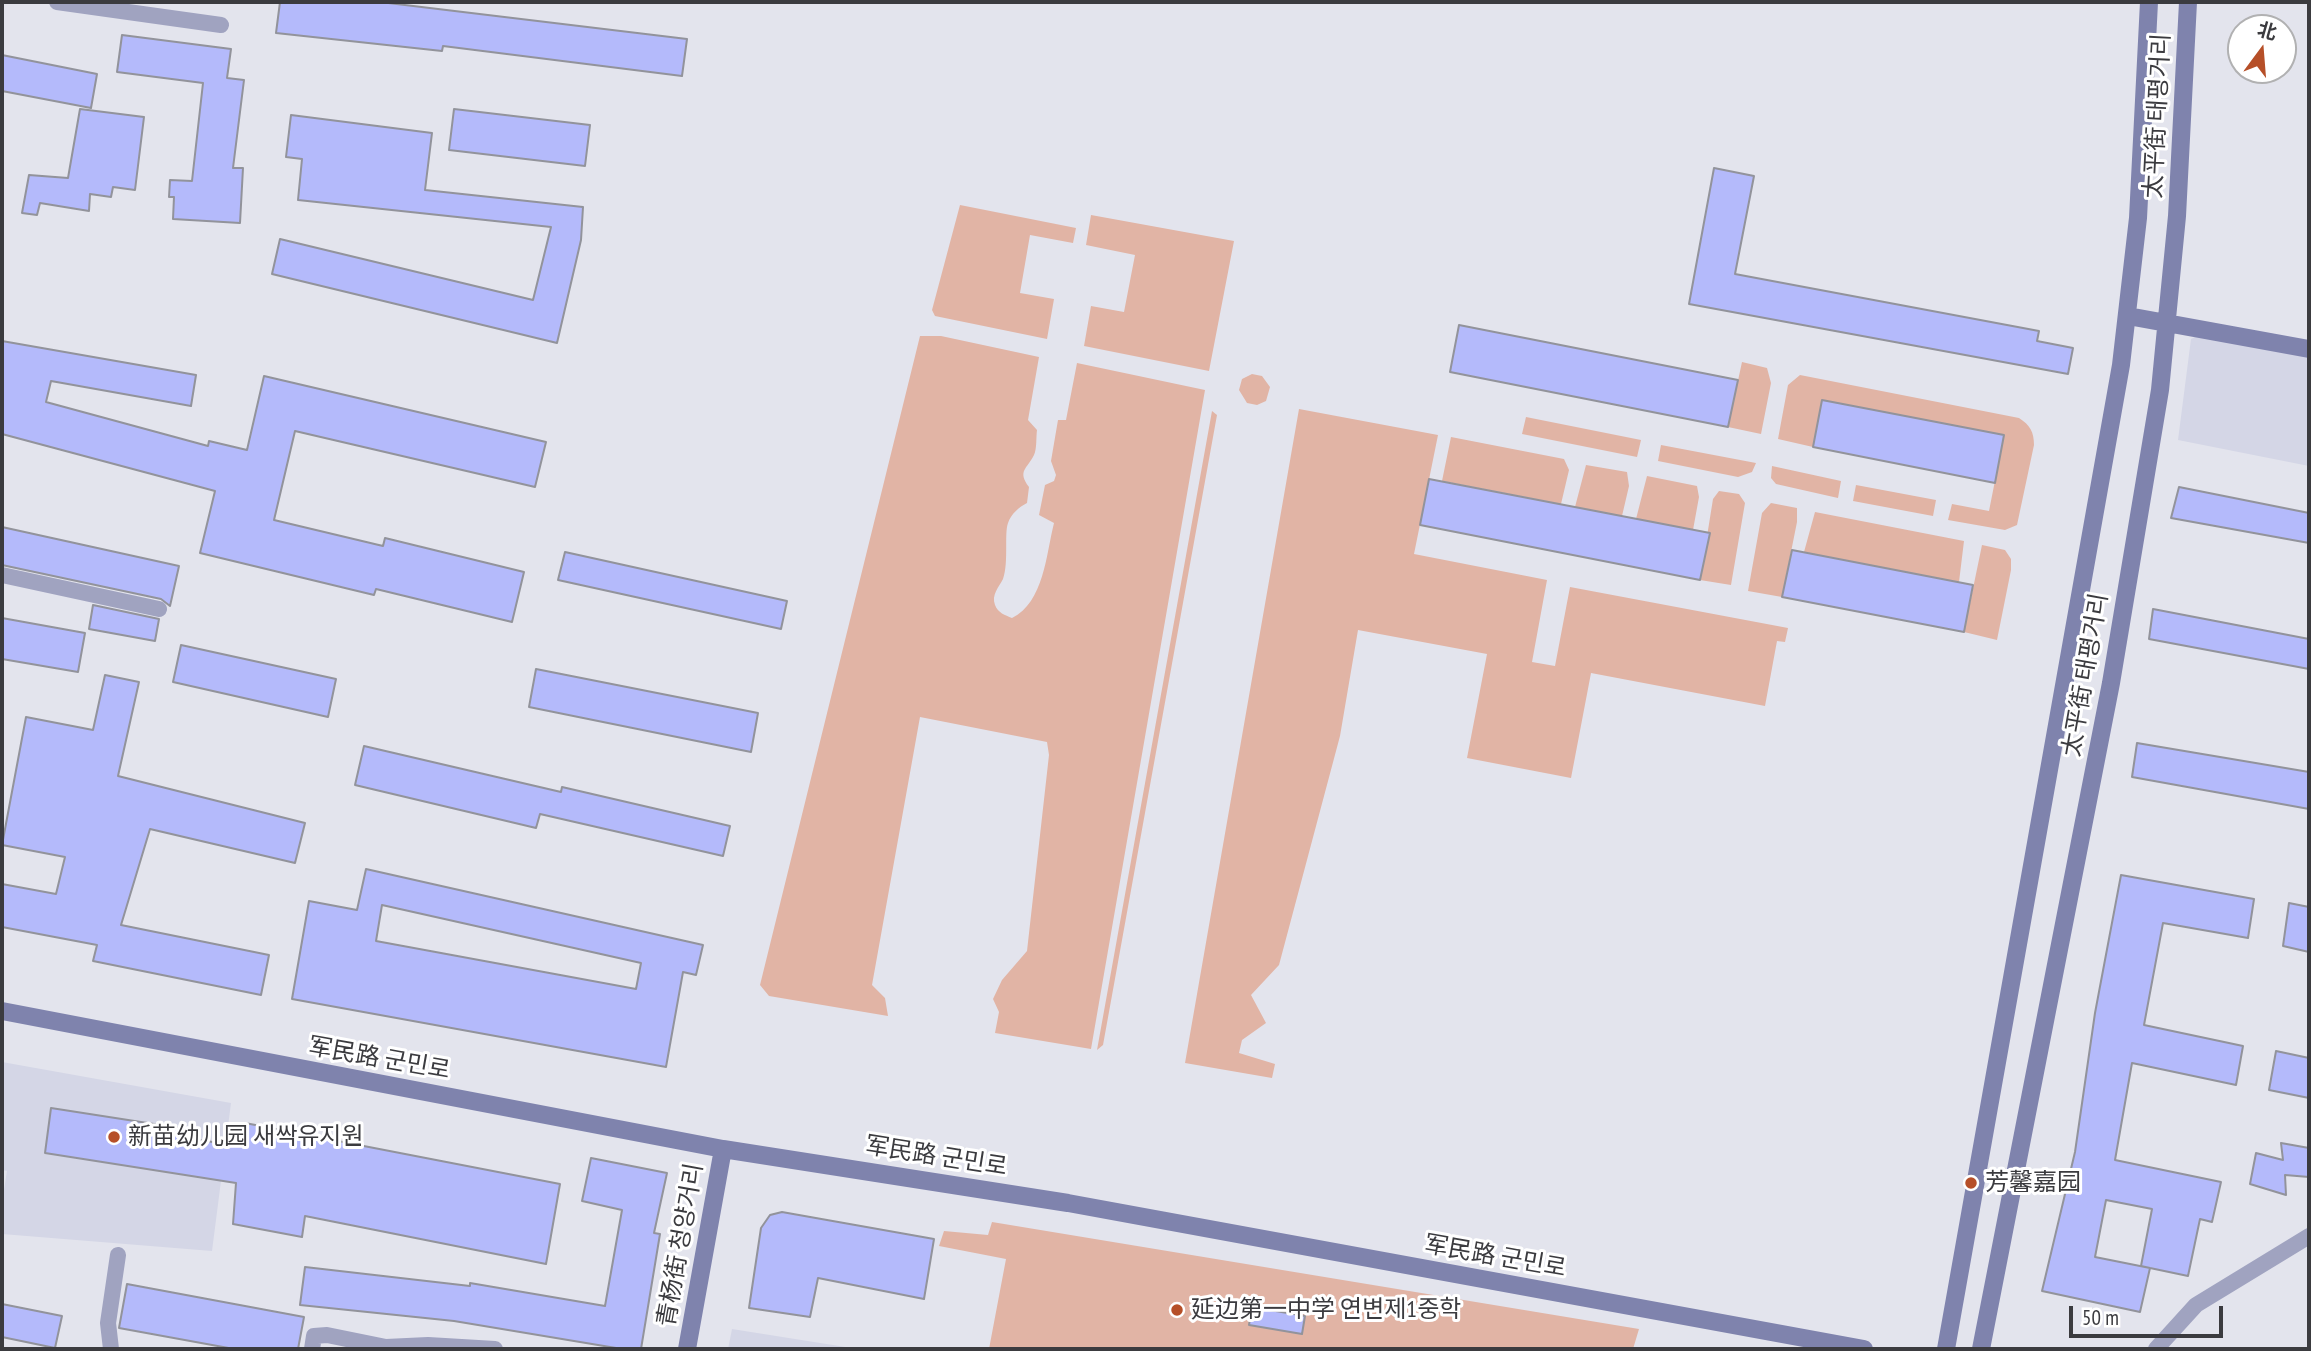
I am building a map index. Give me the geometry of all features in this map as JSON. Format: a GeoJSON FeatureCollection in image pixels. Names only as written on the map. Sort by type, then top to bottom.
{"type":"FeatureCollection","features":[{"type":"Feature","properties":{"kind":"main road","name":"太平街 태평거리"},"geometry":{"type":"LineString","coordinates":[[1947,1349],[2128,316],[2140,184],[2149,2]]}},
{"type":"Feature","properties":{"kind":"main road","name":"太平街 태평거리"},"geometry":{"type":"LineString","coordinates":[[1981,1349],[2111,683],[2168,323],[2189,2]]}},
{"type":"Feature","properties":{"kind":"main road"},"geometry":{"type":"LineString","coordinates":[[2128,316],[2309,349]]}},
{"type":"Feature","properties":{"kind":"main road","name":"军民路 군민로"},"geometry":{"type":"LineString","coordinates":[[2,1011],[723,1149],[1068,1203],[1864,1349]]}},
{"type":"Feature","properties":{"kind":"main road","name":"青杨街 청양거리"},"geometry":{"type":"LineString","coordinates":[[687,1349],[723,1149]]}},
{"type":"Feature","properties":{"kind":"street"},"geometry":{"type":"LineString","coordinates":[[57,2],[220,25]]}},
{"type":"Feature","properties":{"kind":"street"},"geometry":{"type":"LineString","coordinates":[[2,575],[159,609]]}},
{"type":"Feature","properties":{"kind":"street"},"geometry":{"type":"LineString","coordinates":[[2156,1349],[2196,1305],[2309,1236]]}},
{"type":"Feature","properties":{"kind":"street"},"geometry":{"type":"LineString","coordinates":[[111,1349],[108,1322],[118,1255]]}},
{"type":"Feature","properties":{"kind":"street"},"geometry":{"type":"LineString","coordinates":[[312,1349],[314,1336],[327,1335],[386,1347],[428,1345],[495,1349]]}},
{"type":"Feature","properties":{"kind":"shaded area"},"geometry":{"type":"Polygon","coordinates":[[[960,205],[1076,228],[1073,243],[1030,235],[1020,293],[1054,299],[1047,339],[935,316],[932,310],[960,205]]]}},
{"type":"Feature","properties":{"kind":"shaded area"},"geometry":{"type":"Polygon","coordinates":[[[1091,215],[1234,241],[1209,371],[1084,346],[1091,306],[1124,312],[1135,255],[1086,245],[1091,215]]]}},
{"type":"Feature","properties":{"kind":"shaded area"},"geometry":{"type":"Polygon","coordinates":[[[2199,335],[2309,357],[2309,466],[2178,440],[2191,339],[2199,335]]]}},
{"type":"Feature","properties":{"kind":"shaded area"},"geometry":{"type":"Polygon","coordinates":[[[920,336],[941,336],[1039,357],[1028,420],[1037,430],[1036,450],[1023,474],[1029,487],[1027,503],[1016,511],[1008,523],[1005,572],[994,598],[998,610],[1012,618],[1023,611],[1031,601],[1046,563],[1054,523],[1039,515],[1045,485],[1054,481],[1056,475],[1051,461],[1058,420],[1066,420],[1077,363],[1205,390],[1091,1049],[995,1033],[999,1012],[993,999],[1002,980],[1027,951],[1049,755],[1047,742],[920,717],[872,985],[885,998],[888,1016],[769,996],[760,985],[920,336]]]}},
{"type":"Feature","properties":{"kind":"shaded area"},"geometry":{"type":"Polygon","coordinates":[[[1742,362],[1767,368],[1771,383],[1761,434],[1728,427],[1742,362]]]}},
{"type":"Feature","properties":{"kind":"shaded area"},"geometry":{"type":"Polygon","coordinates":[[[1252,374],[1262,376],[1270,387],[1266,401],[1257,405],[1247,403],[1239,390],[1242,379],[1252,374]]]}},
{"type":"Feature","properties":{"kind":"shaded area"},"geometry":{"type":"Polygon","coordinates":[[[1800,375],[2019,418],[2031,429],[2034,445],[2017,525],[2005,530],[1948,520],[1952,504],[1989,511],[2004,435],[1813,447],[1778,439],[1788,385],[1800,375]]]}},
{"type":"Feature","properties":{"kind":"shaded area"},"geometry":{"type":"Polygon","coordinates":[[[1299,409],[1438,435],[1414,554],[1547,580],[1532,662],[1555,666],[1570,587],[1788,628],[1785,642],[1777,641],[1765,706],[1591,673],[1571,778],[1467,758],[1487,654],[1358,630],[1340,736],[1279,965],[1251,995],[1266,1023],[1242,1040],[1239,1053],[1275,1064],[1272,1078],[1185,1063],[1299,409]]]}},
{"type":"Feature","properties":{"kind":"shaded area"},"geometry":{"type":"Polygon","coordinates":[[[1212,411],[1217,415],[1103,1045],[1097,1050],[1212,411]]]}},
{"type":"Feature","properties":{"kind":"shaded area"},"geometry":{"type":"Polygon","coordinates":[[[1526,417],[1641,440],[1637,457],[1522,434],[1526,417]]]}},
{"type":"Feature","properties":{"kind":"shaded area"},"geometry":{"type":"Polygon","coordinates":[[[1451,437],[1564,459],[1569,470],[1561,504],[1442,481],[1451,437]]]}},
{"type":"Feature","properties":{"kind":"shaded area"},"geometry":{"type":"Polygon","coordinates":[[[1661,445],[1756,463],[1752,472],[1738,477],[1658,461],[1661,445]]]}},
{"type":"Feature","properties":{"kind":"shaded area"},"geometry":{"type":"Polygon","coordinates":[[[1586,465],[1627,472],[1629,486],[1622,516],[1575,507],[1586,465]]]}},
{"type":"Feature","properties":{"kind":"shaded area"},"geometry":{"type":"Polygon","coordinates":[[[1772,466],[1841,481],[1838,498],[1776,484],[1771,478],[1772,466]]]}},
{"type":"Feature","properties":{"kind":"shaded area"},"geometry":{"type":"Polygon","coordinates":[[[1647,476],[1697,486],[1699,497],[1693,530],[1636,519],[1647,476]]]}},
{"type":"Feature","properties":{"kind":"shaded area"},"geometry":{"type":"Polygon","coordinates":[[[1856,485],[1936,500],[1933,516],[1853,501],[1856,485]]]}},
{"type":"Feature","properties":{"kind":"shaded area"},"geometry":{"type":"Polygon","coordinates":[[[1719,491],[1739,494],[1745,503],[1731,585],[1700,580],[1713,499],[1719,491]]]}},
{"type":"Feature","properties":{"kind":"shaded area"},"geometry":{"type":"Polygon","coordinates":[[[1771,503],[1797,508],[1797,522],[1782,597],[1748,591],[1762,513],[1771,503]]]}},
{"type":"Feature","properties":{"kind":"shaded area"},"geometry":{"type":"Polygon","coordinates":[[[1815,512],[1964,541],[1959,582],[1804,552],[1815,512]]]}},
{"type":"Feature","properties":{"kind":"shaded area"},"geometry":{"type":"Polygon","coordinates":[[[1982,545],[2005,550],[2011,559],[1997,640],[1964,632],[1982,545]]]}},
{"type":"Feature","properties":{"kind":"shaded area","name":"新苗幼儿园 새싹유지원"},"geometry":{"type":"Polygon","coordinates":[[[2,1062],[231,1103],[212,1251],[2,1234],[2,1202],[7,1171],[2,1170],[2,1062]]]}},
{"type":"Feature","properties":{"kind":"shaded area","name":"延边第一中学 연변제1중학"},"geometry":{"type":"Polygon","coordinates":[[[992,1222],[1639,1329],[1633,1349],[989,1349],[1006,1259],[939,1246],[944,1231],[988,1235],[992,1222]]]}},
{"type":"Feature","properties":{"kind":"shaded area"},"geometry":{"type":"Polygon","coordinates":[[[732,1329],[858,1349],[728,1349],[732,1329]]]}},
{"type":"Feature","properties":{"kind":"building"},"geometry":{"type":"Polygon","coordinates":[[[280,2],[380,2],[687,39],[682,76],[443,46],[442,51],[276,33],[280,2]]]}},
{"type":"Feature","properties":{"kind":"building"},"geometry":{"type":"Polygon","coordinates":[[[122,35],[231,49],[227,78],[244,80],[233,168],[243,168],[240,223],[173,219],[174,197],[169,197],[170,180],[192,181],[203,83],[117,72],[122,35]]]}},
{"type":"Feature","properties":{"kind":"building"},"geometry":{"type":"Polygon","coordinates":[[[2,55],[97,74],[91,108],[2,91],[2,55]]]}},
{"type":"Feature","properties":{"kind":"building"},"geometry":{"type":"Polygon","coordinates":[[[80,109],[144,117],[135,190],[113,187],[111,197],[90,194],[89,211],[40,203],[37,215],[22,213],[29,175],[68,178],[80,109]]]}},
{"type":"Feature","properties":{"kind":"building"},"geometry":{"type":"Polygon","coordinates":[[[454,109],[590,125],[585,166],[449,150],[454,109]]]}},
{"type":"Feature","properties":{"kind":"building"},"geometry":{"type":"Polygon","coordinates":[[[291,115],[432,133],[425,190],[583,207],[581,240],[557,343],[272,274],[280,239],[533,300],[551,227],[298,200],[302,159],[286,157],[291,115]]]}},
{"type":"Feature","properties":{"kind":"building"},"geometry":{"type":"Polygon","coordinates":[[[1714,168],[1754,176],[1735,274],[2039,331],[2037,341],[2073,348],[2068,374],[1689,304],[1714,168]]]}},
{"type":"Feature","properties":{"kind":"building"},"geometry":{"type":"Polygon","coordinates":[[[1459,325],[1738,380],[1728,427],[1450,372],[1459,325]]]}},
{"type":"Feature","properties":{"kind":"building"},"geometry":{"type":"Polygon","coordinates":[[[2,341],[196,375],[191,406],[51,381],[46,402],[208,446],[209,441],[247,450],[264,376],[546,442],[535,487],[295,431],[274,520],[383,546],[385,538],[524,572],[512,622],[376,589],[374,595],[200,553],[215,491],[2,434],[2,341]]]}},
{"type":"Feature","properties":{"kind":"building"},"geometry":{"type":"Polygon","coordinates":[[[1822,400],[2004,435],[1995,483],[1813,447],[1822,400]]]}},
{"type":"Feature","properties":{"kind":"building"},"geometry":{"type":"Polygon","coordinates":[[[1429,479],[1710,533],[1700,580],[1420,525],[1429,479]]]}},
{"type":"Feature","properties":{"kind":"building"},"geometry":{"type":"Polygon","coordinates":[[[2179,487],[2309,513],[2309,543],[2171,518],[2179,487]]]}},
{"type":"Feature","properties":{"kind":"building"},"geometry":{"type":"Polygon","coordinates":[[[2,527],[179,566],[170,606],[161,599],[2,565],[2,527]]]}},
{"type":"Feature","properties":{"kind":"building"},"geometry":{"type":"Polygon","coordinates":[[[1792,550],[1973,585],[1964,632],[1782,597],[1792,550]]]}},
{"type":"Feature","properties":{"kind":"building"},"geometry":{"type":"Polygon","coordinates":[[[565,552],[787,601],[781,629],[558,580],[565,552]]]}},
{"type":"Feature","properties":{"kind":"building"},"geometry":{"type":"Polygon","coordinates":[[[93,605],[159,619],[155,641],[89,629],[93,605]]]}},
{"type":"Feature","properties":{"kind":"building"},"geometry":{"type":"Polygon","coordinates":[[[2153,609],[2309,639],[2309,669],[2149,639],[2153,609]]]}},
{"type":"Feature","properties":{"kind":"building"},"geometry":{"type":"Polygon","coordinates":[[[2,618],[85,633],[78,672],[2,659],[2,618]]]}},
{"type":"Feature","properties":{"kind":"building"},"geometry":{"type":"Polygon","coordinates":[[[181,645],[336,679],[328,717],[173,682],[181,645]]]}},
{"type":"Feature","properties":{"kind":"building"},"geometry":{"type":"Polygon","coordinates":[[[536,669],[758,713],[751,752],[529,707],[536,669]]]}},
{"type":"Feature","properties":{"kind":"building"},"geometry":{"type":"Polygon","coordinates":[[[105,675],[139,682],[118,776],[305,823],[295,863],[150,829],[121,925],[269,955],[261,995],[93,961],[97,945],[2,927],[2,884],[56,894],[65,857],[2,845],[26,717],[93,730],[105,675]]]}},
{"type":"Feature","properties":{"kind":"building"},"geometry":{"type":"Polygon","coordinates":[[[2137,743],[2309,772],[2309,809],[2132,777],[2137,743]]]}},
{"type":"Feature","properties":{"kind":"building"},"geometry":{"type":"Polygon","coordinates":[[[364,746],[561,792],[562,787],[730,826],[723,856],[540,814],[536,828],[355,785],[364,746]]]}},
{"type":"Feature","properties":{"kind":"building"},"geometry":{"type":"Polygon","coordinates":[[[366,869],[703,945],[696,975],[683,972],[666,1067],[292,999],[309,901],[357,910],[366,869]],[[382,905],[376,941],[636,989],[641,963],[382,905]]]}},
{"type":"Feature","properties":{"kind":"building"},"geometry":{"type":"Polygon","coordinates":[[[2121,875],[2254,899],[2248,938],[2163,923],[2144,1025],[2243,1046],[2236,1085],[2132,1063],[2115,1160],[2221,1182],[2212,1222],[2200,1219],[2188,1276],[2150,1268],[2140,1312],[2042,1291],[2075,1152],[2095,1013],[2121,875]],[[2106,1200],[2095,1257],[2150,1268],[2141,1266],[2152,1209],[2106,1200]]]}},
{"type":"Feature","properties":{"kind":"building"},"geometry":{"type":"Polygon","coordinates":[[[2289,903],[2309,907],[2309,952],[2283,946],[2289,903]]]}},
{"type":"Feature","properties":{"kind":"building"},"geometry":{"type":"Polygon","coordinates":[[[2276,1051],[2309,1058],[2309,1098],[2269,1090],[2276,1051]]]}},
{"type":"Feature","properties":{"kind":"building"},"geometry":{"type":"Polygon","coordinates":[[[51,1108],[186,1129],[185,1138],[240,1146],[245,1123],[560,1184],[546,1264],[305,1216],[302,1237],[233,1224],[236,1183],[45,1153],[51,1108]]]}},
{"type":"Feature","properties":{"kind":"building"},"geometry":{"type":"Polygon","coordinates":[[[2281,1143],[2309,1148],[2309,1177],[2285,1175],[2286,1195],[2250,1184],[2256,1153],[2283,1160],[2281,1143]]]}},
{"type":"Feature","properties":{"kind":"building"},"geometry":{"type":"Polygon","coordinates":[[[591,1158],[667,1173],[654,1233],[660,1234],[641,1349],[622,1349],[454,1321],[300,1305],[305,1267],[470,1286],[470,1283],[605,1306],[622,1210],[582,1201],[591,1158]]]}},
{"type":"Feature","properties":{"kind":"building"},"geometry":{"type":"Polygon","coordinates":[[[782,1212],[934,1239],[924,1299],[818,1278],[810,1317],[749,1308],[761,1228],[770,1215],[782,1212]]]}},
{"type":"Feature","properties":{"kind":"building"},"geometry":{"type":"Polygon","coordinates":[[[127,1284],[304,1317],[298,1349],[234,1349],[119,1328],[127,1284]]]}},
{"type":"Feature","properties":{"kind":"building"},"geometry":{"type":"Polygon","coordinates":[[[2,1304],[62,1316],[55,1348],[2,1337],[2,1304]]]}},
{"type":"Feature","properties":{"kind":"building"},"geometry":{"type":"Polygon","coordinates":[[[1252,1307],[1305,1316],[1302,1334],[1249,1325],[1252,1307]]]}},
{"type":"Feature","properties":{"kind":"place","name":"新苗幼儿园 새싹유지원"},"geometry":{"type":"Point","coordinates":[114,1137]}},
{"type":"Feature","properties":{"kind":"place","name":"芳馨嘉园"},"geometry":{"type":"Point","coordinates":[1971,1183]}},
{"type":"Feature","properties":{"kind":"place","name":"延边第一中学 연변제1중학"},"geometry":{"type":"Point","coordinates":[1177,1310]}}]}
